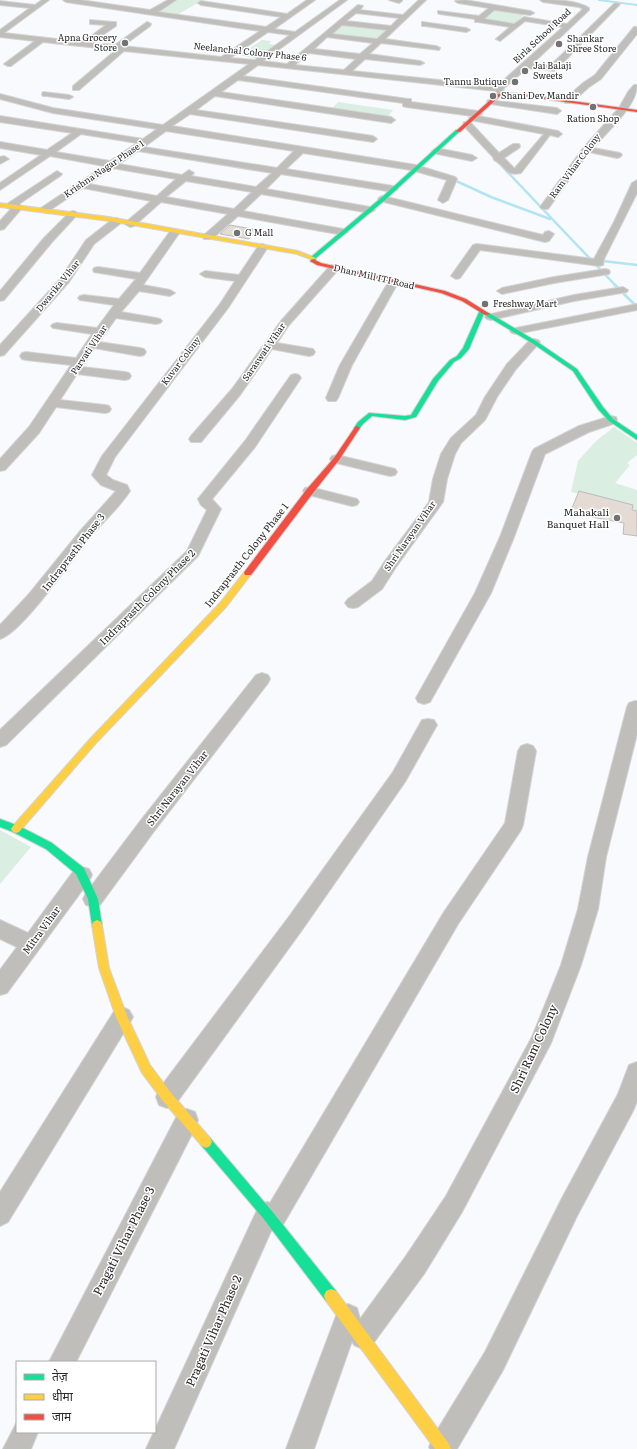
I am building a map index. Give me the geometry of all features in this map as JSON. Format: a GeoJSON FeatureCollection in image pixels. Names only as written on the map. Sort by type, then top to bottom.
{"type":"FeatureCollection","features":[{"type":"Feature","properties":{"kind":"street"},"geometry":{"type":"LineString","coordinates":[[0,34],[46,0]]}},
{"type":"Feature","properties":{"kind":"street"},"geometry":{"type":"LineString","coordinates":[[66,0],[295,34]]}},
{"type":"Feature","properties":{"kind":"street"},"geometry":{"type":"LineString","coordinates":[[150,13],[173,0]]}},
{"type":"Feature","properties":{"kind":"street"},"geometry":{"type":"LineString","coordinates":[[294,0],[310,1]]}},
{"type":"Feature","properties":{"kind":"street","name":"Krishna Nagar Phase 1"},"geometry":{"type":"LineString","coordinates":[[44,210],[145,142],[344,0]]}},
{"type":"Feature","properties":{"kind":"street"},"geometry":{"type":"LineString","coordinates":[[346,72],[423,0]]}},
{"type":"Feature","properties":{"kind":"street"},"geometry":{"type":"LineString","coordinates":[[425,24],[464,30],[503,0]]}},
{"type":"Feature","properties":{"kind":"street"},"geometry":{"type":"LineString","coordinates":[[226,59],[268,32],[267,30],[310,1]]}},
{"type":"Feature","properties":{"kind":"street"},"geometry":{"type":"LineString","coordinates":[[500,38],[516,26],[542,1]]}},
{"type":"Feature","properties":{"kind":"street","name":"Birla School Road"},"geometry":{"type":"LineString","coordinates":[[500,91],[587,9],[585,7],[542,1]]}},
{"type":"Feature","properties":{"kind":"street"},"geometry":{"type":"LineString","coordinates":[[1,2],[36,7]]}},
{"type":"Feature","properties":{"kind":"street"},"geometry":{"type":"LineString","coordinates":[[458,2],[494,8],[568,26]]}},
{"type":"Feature","properties":{"kind":"street"},"geometry":{"type":"LineString","coordinates":[[526,65],[552,69],[617,4]]}},
{"type":"Feature","properties":{"kind":"street"},"geometry":{"type":"LineString","coordinates":[[177,17],[197,5],[288,16]]}},
{"type":"Feature","properties":{"kind":"street"},"geometry":{"type":"LineString","coordinates":[[289,66],[357,9],[405,16]]}},
{"type":"Feature","properties":{"kind":"street"},"geometry":{"type":"LineString","coordinates":[[440,12],[516,26]]}},
{"type":"Feature","properties":{"kind":"street"},"geometry":{"type":"LineString","coordinates":[[86,43],[112,24],[93,22]]}},
{"type":"Feature","properties":{"kind":"street"},"geometry":{"type":"LineString","coordinates":[[340,23],[393,28]]}},
{"type":"Feature","properties":{"kind":"street"},"geometry":{"type":"LineString","coordinates":[[53,110],[73,93],[120,47],[147,24]]}},
{"type":"Feature","properties":{"kind":"street"},"geometry":{"type":"LineString","coordinates":[[568,101],[586,85],[598,77],[637,29]]}},
{"type":"Feature","properties":{"kind":"street","name":"Neelanchal Colony Phase 6"},"geometry":{"type":"LineString","coordinates":[[0,34],[346,72],[424,84],[500,91]]}},
{"type":"Feature","properties":{"kind":"street"},"geometry":{"type":"LineString","coordinates":[[66,42],[77,34]]}},
{"type":"Feature","properties":{"kind":"street"},"geometry":{"type":"LineString","coordinates":[[325,35],[436,48]]}},
{"type":"Feature","properties":{"kind":"street"},"geometry":{"type":"LineString","coordinates":[[422,46],[431,38]]}},
{"type":"Feature","properties":{"kind":"street"},"geometry":{"type":"LineString","coordinates":[[8,64],[42,39]]}},
{"type":"Feature","properties":{"kind":"street"},"geometry":{"type":"LineString","coordinates":[[307,50],[420,63]]}},
{"type":"Feature","properties":{"kind":"street"},"geometry":{"type":"LineString","coordinates":[[236,77],[310,88],[402,108],[558,134]]}},
{"type":"Feature","properties":{"kind":"street","name":"Ram Vihar Colony"},"geometry":{"type":"LineString","coordinates":[[545,207],[590,145],[623,109],[632,92],[637,87]]}},
{"type":"Feature","properties":{"kind":"street"},"geometry":{"type":"LineString","coordinates":[[270,123],[310,88]]}},
{"type":"Feature","properties":{"kind":"street"},"geometry":{"type":"LineString","coordinates":[[313,258],[383,199],[473,119],[500,91],[637,111]]}},
{"type":"Feature","properties":{"kind":"street"},"geometry":{"type":"LineString","coordinates":[[46,94],[73,93]]}},
{"type":"Feature","properties":{"kind":"street"},"geometry":{"type":"LineString","coordinates":[[214,93],[290,105],[402,108]]}},
{"type":"Feature","properties":{"kind":"street"},"geometry":{"type":"LineString","coordinates":[[0,96],[53,110],[415,169],[452,179],[443,200]]}},
{"type":"Feature","properties":{"kind":"street"},"geometry":{"type":"LineString","coordinates":[[4,114],[22,102]]}},
{"type":"Feature","properties":{"kind":"street"},"geometry":{"type":"LineString","coordinates":[[491,102],[557,111]]}},
{"type":"Feature","properties":{"kind":"street"},"geometry":{"type":"LineString","coordinates":[[335,180],[402,108]]}},
{"type":"Feature","properties":{"kind":"street"},"geometry":{"type":"LineString","coordinates":[[189,111],[270,123],[377,134]]}},
{"type":"Feature","properties":{"kind":"street"},"geometry":{"type":"LineString","coordinates":[[4,114],[79,132],[145,142]]}},
{"type":"Feature","properties":{"kind":"street"},"geometry":{"type":"LineString","coordinates":[[473,119],[497,158],[511,171],[518,171],[546,136]]}},
{"type":"Feature","properties":{"kind":"street"},"geometry":{"type":"LineString","coordinates":[[0,187],[79,132]]}},
{"type":"Feature","properties":{"kind":"street"},"geometry":{"type":"LineString","coordinates":[[590,145],[611,144]]}},
{"type":"Feature","properties":{"kind":"street"},"geometry":{"type":"LineString","coordinates":[[0,145],[370,210]]}},
{"type":"Feature","properties":{"kind":"street"},"geometry":{"type":"LineString","coordinates":[[130,224],[222,145]]}},
{"type":"Feature","properties":{"kind":"street"},"geometry":{"type":"LineString","coordinates":[[590,145],[617,155]]}},
{"type":"Feature","properties":{"kind":"street"},"geometry":{"type":"LineString","coordinates":[[497,158],[516,146]]}},
{"type":"Feature","properties":{"kind":"street"},"geometry":{"type":"LineString","coordinates":[[135,148],[393,189]]}},
{"type":"Feature","properties":{"kind":"street"},"geometry":{"type":"LineString","coordinates":[[208,237],[236,213],[300,150]]}},
{"type":"Feature","properties":{"kind":"street"},"geometry":{"type":"LineString","coordinates":[[436,151],[472,158]]}},
{"type":"Feature","properties":{"kind":"street"},"geometry":{"type":"LineString","coordinates":[[0,227],[14,207],[57,174]]}},
{"type":"Feature","properties":{"kind":"street"},"geometry":{"type":"LineString","coordinates":[[599,267],[599,259],[619,222],[637,183]]}},
{"type":"Feature","properties":{"kind":"street"},"geometry":{"type":"LineString","coordinates":[[81,185],[343,232]]}},
{"type":"Feature","properties":{"kind":"street"},"geometry":{"type":"LineString","coordinates":[[383,199],[528,231],[545,239],[549,234]]}},
{"type":"Feature","properties":{"kind":"street"},"geometry":{"type":"LineString","coordinates":[[424,209],[431,201]]}},
{"type":"Feature","properties":{"kind":"street","name":"Dhan Mill ITI Road"},"geometry":{"type":"LineString","coordinates":[[0,204],[117,221],[263,247],[313,258],[313,261],[319,264],[334,268],[447,294],[464,300],[534,342],[575,370],[600,408],[611,420],[637,438]]}},
{"type":"Feature","properties":{"kind":"street"},"geometry":{"type":"LineString","coordinates":[[0,298],[48,240],[73,214]]}},
{"type":"Feature","properties":{"kind":"street","name":"Dwarika Vihar"},"geometry":{"type":"LineString","coordinates":[[0,352],[65,280],[90,242],[117,221]]}},
{"type":"Feature","properties":{"kind":"street","name":"Parvati Vihar"},"geometry":{"type":"LineString","coordinates":[[0,467],[34,430],[91,344],[136,287],[176,232]]}},
{"type":"Feature","properties":{"kind":"street","name":"Kuvar Colony"},"geometry":{"type":"LineString","coordinates":[[99,475],[109,456],[224,306],[263,247]]}},
{"type":"Feature","properties":{"kind":"street"},"geometry":{"type":"LineString","coordinates":[[456,276],[477,247],[599,267],[636,304]]}},
{"type":"Feature","properties":{"kind":"street"},"geometry":{"type":"LineString","coordinates":[[502,290],[554,280],[599,267]]}},
{"type":"Feature","properties":{"kind":"street","name":"Saraswati Vihar"},"geometry":{"type":"LineString","coordinates":[[196,439],[236,392],[285,323],[334,268]]}},
{"type":"Feature","properties":{"kind":"street"},"geometry":{"type":"LineString","coordinates":[[98,270],[143,276]]}},
{"type":"Feature","properties":{"kind":"street"},"geometry":{"type":"LineString","coordinates":[[205,274],[241,280]]}},
{"type":"Feature","properties":{"kind":"street"},"geometry":{"type":"LineString","coordinates":[[332,398],[346,365],[394,281]]}},
{"type":"Feature","properties":{"kind":"street"},"geometry":{"type":"LineString","coordinates":[[136,287],[170,293]]}},
{"type":"Feature","properties":{"kind":"street"},"geometry":{"type":"LineString","coordinates":[[486,314],[621,290]]}},
{"type":"Feature","properties":{"kind":"street"},"geometry":{"type":"LineString","coordinates":[[84,298],[122,303]]}},
{"type":"Feature","properties":{"kind":"street"},"geometry":{"type":"LineString","coordinates":[[516,331],[636,304]]}},
{"type":"Feature","properties":{"kind":"street"},"geometry":{"type":"LineString","coordinates":[[114,314],[156,321]]}},
{"type":"Feature","properties":{"kind":"street","name":"Indraprasth Colony Phase 1"},"geometry":{"type":"LineString","coordinates":[[16,829],[93,741],[222,605],[310,491],[337,459],[360,423],[371,414],[405,418],[414,416],[435,380],[452,361],[459,357],[466,349],[486,314]]}},
{"type":"Feature","properties":{"kind":"street"},"geometry":{"type":"LineString","coordinates":[[58,326],[101,332]]}},
{"type":"Feature","properties":{"kind":"street","name":"Shri Narayan Vihar"},"geometry":{"type":"LineString","coordinates":[[353,603],[377,585],[390,564],[436,502],[440,479],[448,454],[456,441],[481,417],[491,397],[511,367],[534,342]]}},
{"type":"Feature","properties":{"kind":"street"},"geometry":{"type":"LineString","coordinates":[[91,344],[140,352]]}},
{"type":"Feature","properties":{"kind":"street"},"geometry":{"type":"LineString","coordinates":[[270,345],[309,352]]}},
{"type":"Feature","properties":{"kind":"street"},"geometry":{"type":"LineString","coordinates":[[26,356],[125,376]]}},
{"type":"Feature","properties":{"kind":"street","name":"Indraprasth Colony Phase 2"},"geometry":{"type":"LineString","coordinates":[[0,740],[193,553],[214,509],[206,502],[205,499],[250,444],[295,378]]}},
{"type":"Feature","properties":{"kind":"street"},"geometry":{"type":"LineString","coordinates":[[53,403],[104,409]]}},
{"type":"Feature","properties":{"kind":"street"},"geometry":{"type":"LineString","coordinates":[[424,698],[483,593],[507,537],[538,452],[584,428],[611,420]]}},
{"type":"Feature","properties":{"kind":"street"},"geometry":{"type":"LineString","coordinates":[[337,459],[390,472]]}},
{"type":"Feature","properties":{"kind":"street","name":"Indraprasth Phase 3"},"geometry":{"type":"LineString","coordinates":[[0,634],[16,620],[42,591],[87,532],[123,491],[122,488],[100,478],[99,475]]}},
{"type":"Feature","properties":{"kind":"street"},"geometry":{"type":"LineString","coordinates":[[310,491],[352,502]]}},
{"type":"Feature","properties":{"kind":"street","name":"Shri Narayan Vihar"},"geometry":{"type":"LineString","coordinates":[[93,899],[152,819],[262,680]]}},
{"type":"Feature","properties":{"kind":"street","name":"Shri Ram Colony"},"geometry":{"type":"LineString","coordinates":[[300,1449],[356,1326],[415,1265],[454,1204],[540,1043],[571,965],[588,909],[597,857],[614,795],[635,707]]}},
{"type":"Feature","properties":{"kind":"street"},"geometry":{"type":"LineString","coordinates":[[167,1097],[295,924],[399,778],[428,725]]}},
{"type":"Feature","properties":{"kind":"street","name":"Pragati Vihar Phase 2"},"geometry":{"type":"LineString","coordinates":[[160,1449],[270,1217],[451,918],[514,825],[527,751]]}},
{"type":"Feature","properties":{"kind":"street"},"geometry":{"type":"LineString","coordinates":[[0,823],[16,829],[49,846],[80,871],[93,899],[104,968],[122,1017],[146,1069],[167,1097],[270,1217],[356,1326],[444,1448],[494,1361],[569,1208],[626,1101],[637,1074]]}},
{"type":"Feature","properties":{"kind":"street","name":"Mitra Vihar"},"geometry":{"type":"LineString","coordinates":[[0,986],[82,875]]}},
{"type":"Feature","properties":{"kind":"street"},"geometry":{"type":"LineString","coordinates":[[0,929],[31,944]]}},
{"type":"Feature","properties":{"kind":"street"},"geometry":{"type":"LineString","coordinates":[[0,1214],[122,1017]]}},
{"type":"Feature","properties":{"kind":"street","name":"Pragati Vihar Phase 3"},"geometry":{"type":"LineString","coordinates":[[63,1361],[187,1120]]}},
{"type":"Feature","properties":{"kind":"street"},"geometry":{"type":"LineString","coordinates":[[17,1449],[25,1433]]}},
{"type":"Feature","properties":{"kind":"green space"},"geometry":{"type":"Polygon","coordinates":[[[176,0],[203,0],[177,15],[155,12],[176,0]]]}},
{"type":"Feature","properties":{"kind":"green space"},"geometry":{"type":"Polygon","coordinates":[[[495,10],[525,14],[514,24],[484,20],[495,10]]]}},
{"type":"Feature","properties":{"kind":"green space"},"geometry":{"type":"Polygon","coordinates":[[[343,24],[388,29],[377,40],[332,35],[343,24]]]}},
{"type":"Feature","properties":{"kind":"green space"},"geometry":{"type":"Polygon","coordinates":[[[262,40],[271,41],[269,44],[278,45],[259,59],[239,55],[262,40]]]}},
{"type":"Feature","properties":{"kind":"green space"},"geometry":{"type":"Polygon","coordinates":[[[338,102],[393,110],[387,118],[331,110],[338,102]]]}},
{"type":"Feature","properties":{"kind":"green space"},"geometry":{"type":"Polygon","coordinates":[[[614,427],[637,443],[637,455],[627,463],[630,465],[615,483],[637,490],[637,511],[632,510],[633,506],[571,492],[578,461],[596,441],[614,427]]]}},
{"type":"Feature","properties":{"kind":"green space"},"geometry":{"type":"Polygon","coordinates":[[[0,830],[31,847],[0,884],[0,830]]]}},
{"type":"Feature","properties":{"kind":"building","name":"G Mall"},"geometry":{"type":"Polygon","coordinates":[[[230,225],[258,230],[249,239],[220,234],[230,225]]]}},
{"type":"Feature","properties":{"kind":"building","name":"Mahakali Banquet Hall"},"geometry":{"type":"Polygon","coordinates":[[[579,491],[633,505],[632,510],[637,511],[637,536],[623,534],[624,523],[570,513],[579,491]]]}},
{"type":"Feature","properties":{"kind":"waterway"},"geometry":{"type":"LineString","coordinates":[[332,7],[340,0]]}},
{"type":"Feature","properties":{"kind":"waterway"},"geometry":{"type":"LineString","coordinates":[[599,0],[637,5]]}},
{"type":"Feature","properties":{"kind":"waterway"},"geometry":{"type":"LineString","coordinates":[[497,161],[616,286]]}},
{"type":"Feature","properties":{"kind":"waterway"},"geometry":{"type":"LineString","coordinates":[[454,180],[491,197],[550,219]]}},
{"type":"Feature","properties":{"kind":"waterway"},"geometry":{"type":"LineString","coordinates":[[603,261],[637,265]]}},
{"type":"Feature","properties":{"kind":"waterway"},"geometry":{"type":"LineString","coordinates":[[616,286],[637,307]]}},
{"type":"Feature","properties":{"kind":"traffic: fast"},"geometry":{"type":"LineString","coordinates":[[313,261],[313,258],[383,199],[458,131]]}},
{"type":"Feature","properties":{"kind":"traffic: fast"},"geometry":{"type":"LineString","coordinates":[[357,428],[360,423],[371,414],[405,418],[414,416],[435,380],[452,361],[459,357],[466,349],[482,311]]}},
{"type":"Feature","properties":{"kind":"traffic: fast"},"geometry":{"type":"LineString","coordinates":[[487,314],[534,342],[575,370],[600,408],[611,420],[637,438]]}},
{"type":"Feature","properties":{"kind":"traffic: fast"},"geometry":{"type":"LineString","coordinates":[[0,823],[16,829],[49,846],[80,871],[93,899],[97,925]]}},
{"type":"Feature","properties":{"kind":"traffic: fast"},"geometry":{"type":"LineString","coordinates":[[206,1142],[267,1214],[331,1296]]}},
{"type":"Feature","properties":{"kind":"traffic: slow"},"geometry":{"type":"LineString","coordinates":[[0,205],[109,219],[298,253],[313,258]]}},
{"type":"Feature","properties":{"kind":"traffic: slow"},"geometry":{"type":"LineString","coordinates":[[16,829],[93,741],[223,605],[248,573]]}},
{"type":"Feature","properties":{"kind":"traffic: slow"},"geometry":{"type":"LineString","coordinates":[[97,925],[104,968],[122,1017],[146,1069],[167,1097],[206,1142]]}},
{"type":"Feature","properties":{"kind":"traffic: slow"},"geometry":{"type":"LineString","coordinates":[[331,1296],[444,1449]]}},
{"type":"Feature","properties":{"kind":"traffic: jam"},"geometry":{"type":"LineString","coordinates":[[458,131],[499,95],[515,94],[637,111]]}},
{"type":"Feature","properties":{"kind":"traffic: jam"},"geometry":{"type":"LineString","coordinates":[[313,261],[319,264],[443,292],[464,300],[487,314]]}},
{"type":"Feature","properties":{"kind":"traffic: jam"},"geometry":{"type":"LineString","coordinates":[[248,573],[310,491],[337,459],[357,428]]}},
{"type":"Feature","properties":{"kind":"place","name":"Apna Grocery Store"},"geometry":{"type":"Point","coordinates":[125,43]}},
{"type":"Feature","properties":{"kind":"place","name":"Shankar Shree Store"},"geometry":{"type":"Point","coordinates":[559,44]}},
{"type":"Feature","properties":{"kind":"place","name":"Jai Balaji Sweets"},"geometry":{"type":"Point","coordinates":[525,71]}},
{"type":"Feature","properties":{"kind":"place","name":"Tannu Butique"},"geometry":{"type":"Point","coordinates":[515,82]}},
{"type":"Feature","properties":{"kind":"place","name":"Shani Dev Mandir"},"geometry":{"type":"Point","coordinates":[493,96]}},
{"type":"Feature","properties":{"kind":"place","name":"Ration Shop"},"geometry":{"type":"Point","coordinates":[593,107]}},
{"type":"Feature","properties":{"kind":"place","name":"G Mall"},"geometry":{"type":"Point","coordinates":[237,233]}},
{"type":"Feature","properties":{"kind":"place","name":"Freshway Mart"},"geometry":{"type":"Point","coordinates":[485,304]}},
{"type":"Feature","properties":{"kind":"place","name":"Mahakali Banquet Hall"},"geometry":{"type":"Point","coordinates":[617,518]}}]}
